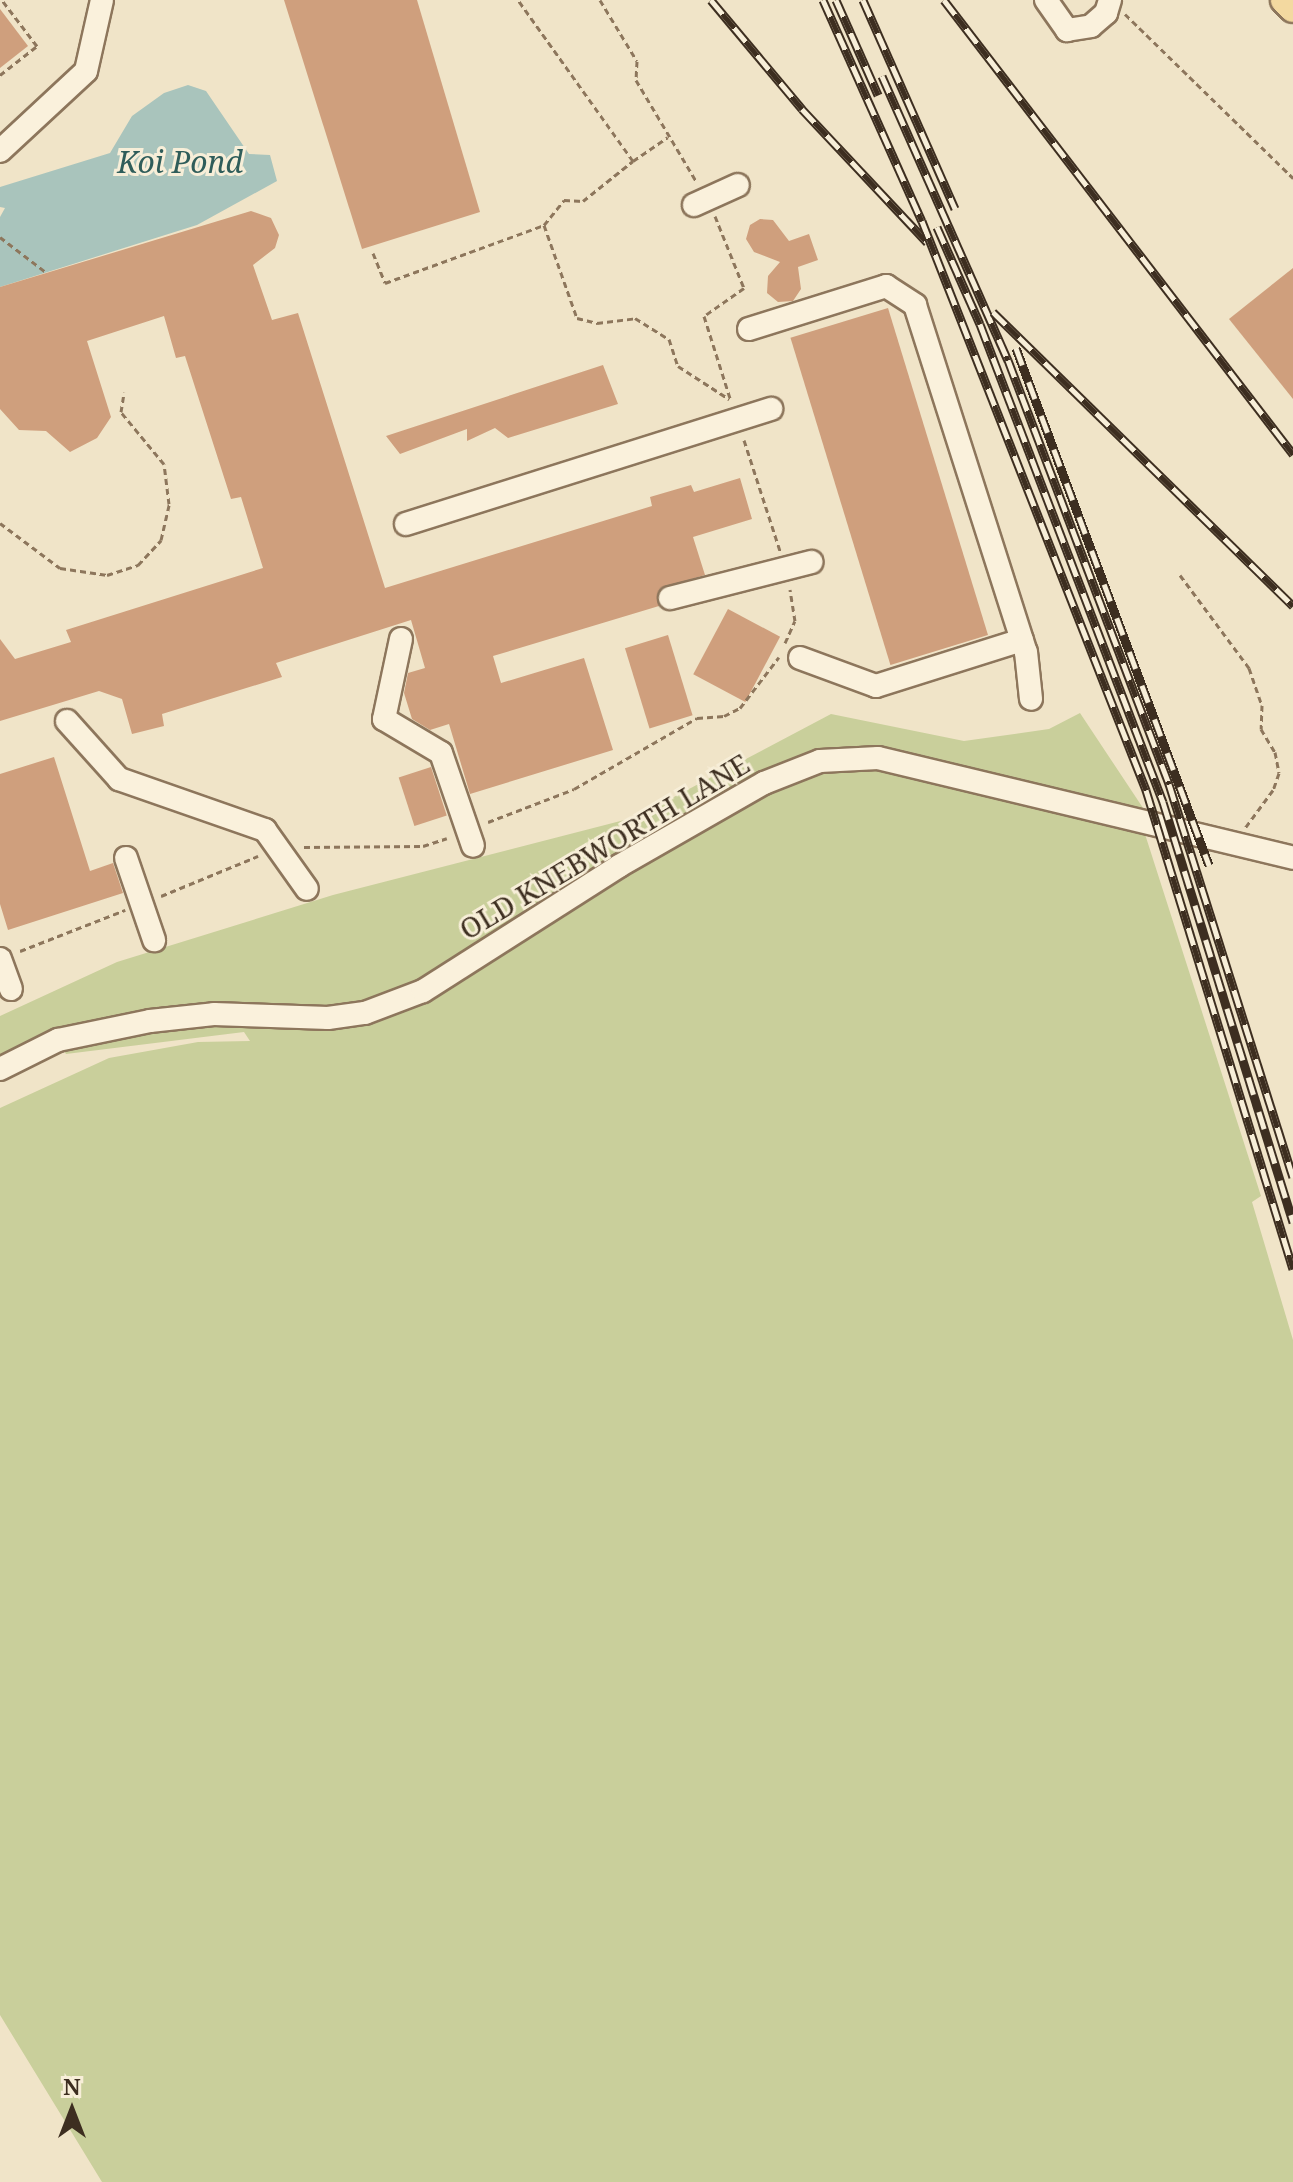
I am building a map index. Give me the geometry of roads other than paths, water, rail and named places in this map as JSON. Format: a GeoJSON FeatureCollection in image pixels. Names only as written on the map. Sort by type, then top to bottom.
{"type":"FeatureCollection","features":[{"type":"Feature","properties":{"kind":"main road"},"geometry":{"type":"LineString","coordinates":[[1285,0],[1293,8]]}},
{"type":"Feature","properties":{"kind":"street"},"geometry":{"type":"LineString","coordinates":[[0,151],[86,71],[102,0]]}},
{"type":"Feature","properties":{"kind":"street"},"geometry":{"type":"LineString","coordinates":[[1046,0],[1067,30],[1091,26],[1116,6]]}},
{"type":"Feature","properties":{"kind":"street"},"geometry":{"type":"LineString","coordinates":[[694,205],[738,185]]}},
{"type":"Feature","properties":{"kind":"street"},"geometry":{"type":"LineString","coordinates":[[749,329],[886,286],[915,305],[1022,640],[1031,673],[1031,699]]}},
{"type":"Feature","properties":{"kind":"street"},"geometry":{"type":"LineString","coordinates":[[406,524],[771,409]]}},
{"type":"Feature","properties":{"kind":"street"},"geometry":{"type":"LineString","coordinates":[[670,598],[811,562]]}},
{"type":"Feature","properties":{"kind":"street"},"geometry":{"type":"LineString","coordinates":[[401,639],[384,719],[441,753],[470,838]]}},
{"type":"Feature","properties":{"kind":"street"},"geometry":{"type":"LineString","coordinates":[[800,658],[876,686],[1022,640]]}},
{"type":"Feature","properties":{"kind":"street"},"geometry":{"type":"LineString","coordinates":[[67,721],[119,779],[265,830],[307,889]]}},
{"type":"Feature","properties":{"kind":"street","name":"OLD KNEBWORTH LANE"},"geometry":{"type":"LineString","coordinates":[[0,1069],[58,1040],[150,1021],[214,1014],[328,1018],[394,1002],[423,991],[619,866],[764,783],[820,761],[878,758],[1241,848],[1293,858]]}},
{"type":"Feature","properties":{"kind":"street"},"geometry":{"type":"LineString","coordinates":[[126,858],[154,940]]}},
{"type":"Feature","properties":{"kind":"street"},"geometry":{"type":"LineString","coordinates":[[7,956],[11,989]]}},
{"type":"Feature","properties":{"kind":"water","name":"Koi Pond"},"geometry":{"type":"Polygon","coordinates":[[[188,85],[206,91],[249,154],[270,155],[277,181],[197,225],[0,287],[0,217],[5,208],[0,207],[0,187],[110,153],[132,116],[164,93],[188,85]]]}},
{"type":"Feature","properties":{"kind":"railway"},"geometry":{"type":"LineString","coordinates":[[711,0],[802,109],[927,242]]}},
{"type":"Feature","properties":{"kind":"railway"},"geometry":{"type":"LineString","coordinates":[[823,0],[922,221],[1146,790],[1293,1269]]}},
{"type":"Feature","properties":{"kind":"railway"},"geometry":{"type":"LineString","coordinates":[[836,0],[878,95]]}},
{"type":"Feature","properties":{"kind":"railway"},"geometry":{"type":"LineString","coordinates":[[863,0],[955,209]]}},
{"type":"Feature","properties":{"kind":"railway"},"geometry":{"type":"LineString","coordinates":[[944,0],[1293,454]]}},
{"type":"Feature","properties":{"kind":"railway"},"geometry":{"type":"LineString","coordinates":[[882,76],[1008,360],[1169,784],[1293,1177]]}},
{"type":"Feature","properties":{"kind":"railway"},"geometry":{"type":"LineString","coordinates":[[937,227],[980,324],[1163,802],[1293,1222]]}},
{"type":"Feature","properties":{"kind":"railway"},"geometry":{"type":"LineString","coordinates":[[993,312],[1293,606]]}},
{"type":"Feature","properties":{"kind":"railway"},"geometry":{"type":"LineString","coordinates":[[1016,348],[1209,865]]}}]}
